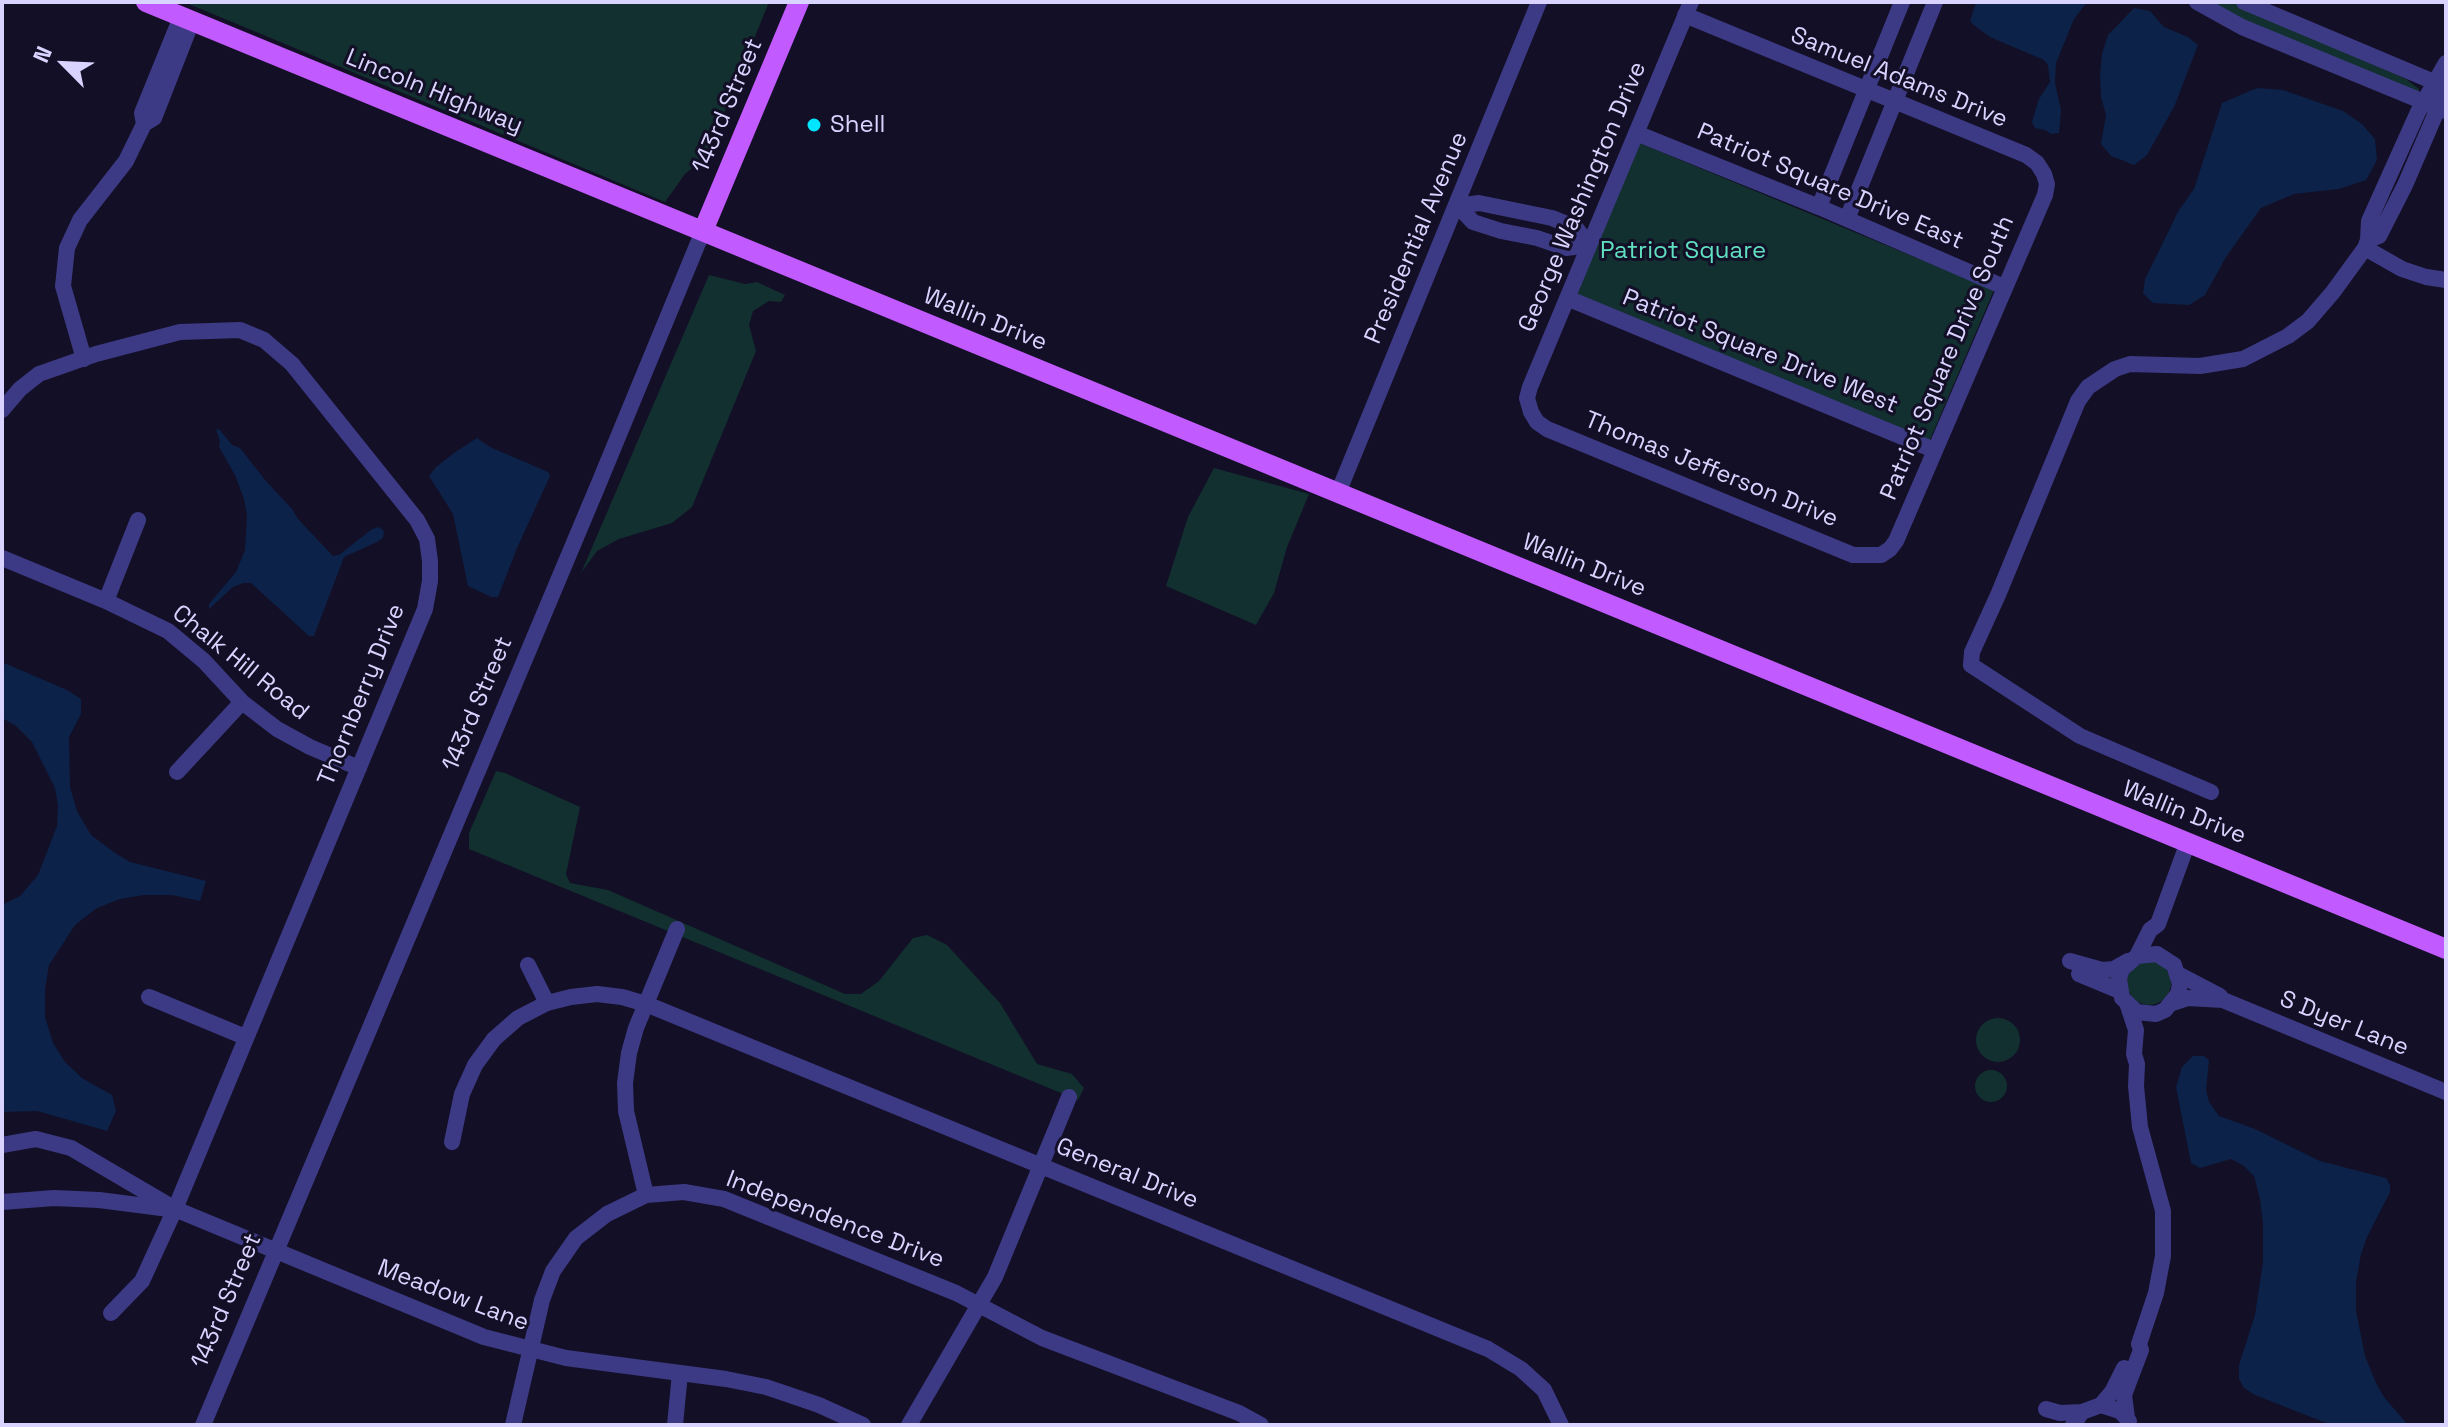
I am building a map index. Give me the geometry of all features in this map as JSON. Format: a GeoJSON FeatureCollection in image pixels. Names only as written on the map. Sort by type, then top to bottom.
{"type":"FeatureCollection","features":[{"type":"Feature","properties":{"kind":"main road","name":"Lincoln Highway"},"geometry":{"type":"LineString","coordinates":[[146,2],[703,231]]}},
{"type":"Feature","properties":{"kind":"main road","name":"143rd Street"},"geometry":{"type":"LineString","coordinates":[[703,231],[799,2]]}},
{"type":"Feature","properties":{"kind":"main road","name":"Wallin Drive"},"geometry":{"type":"LineString","coordinates":[[703,231],[2446,949]]}},
{"type":"Feature","properties":{"kind":"street","name":"Presidential Avenue"},"geometry":{"type":"LineString","coordinates":[[1338,493],[1539,2]]}},
{"type":"Feature","properties":{"kind":"street"},"geometry":{"type":"LineString","coordinates":[[1819,207],[1902,2]]}},
{"type":"Feature","properties":{"kind":"street"},"geometry":{"type":"LineString","coordinates":[[1847,219],[1935,2]]}},
{"type":"Feature","properties":{"kind":"street"},"geometry":{"type":"LineString","coordinates":[[2197,2],[2242,27],[2435,107]]}},
{"type":"Feature","properties":{"kind":"street"},"geometry":{"type":"LineString","coordinates":[[2244,2],[2442,87]]}},
{"type":"Feature","properties":{"kind":"street","name":"Samuel Adams Drive"},"geometry":{"type":"LineString","coordinates":[[1688,9],[1866,92],[2026,155],[2037,163],[2044,174]]}},
{"type":"Feature","properties":{"kind":"street","name":"George Washington Drive"},"geometry":{"type":"LineString","coordinates":[[1531,412],[1527,398],[1530,387],[1688,9]]}},
{"type":"Feature","properties":{"kind":"street"},"geometry":{"type":"LineString","coordinates":[[84,359],[63,286],[67,248],[80,220],[126,161],[144,124],[154,118],[187,19]]}},
{"type":"Feature","properties":{"kind":"street"},"geometry":{"type":"LineString","coordinates":[[2211,792],[2080,736],[1971,665],[1972,652],[2078,401],[2088,387],[2115,369],[2130,364],[2200,366],[2243,359],[2270,347],[2308,321],[2333,292],[2366,244],[2379,236],[2405,185],[2442,87],[2446,63]]}},
{"type":"Feature","properties":{"kind":"street","name":"Patriot Square Drive East"},"geometry":{"type":"LineString","coordinates":[[1636,133],[2004,287]]}},
{"type":"Feature","properties":{"kind":"street","name":"Patriot Square Drive South"},"geometry":{"type":"LineString","coordinates":[[1881,555],[1896,541],[2045,195],[2047,184],[2044,174]]}},
{"type":"Feature","properties":{"kind":"street"},"geometry":{"type":"LineString","coordinates":[[1479,203],[1552,218],[1576,228],[1589,245],[1566,248],[1501,231],[1473,222],[1458,206],[1479,203]]}},
{"type":"Feature","properties":{"kind":"street","name":"143rd Street"},"geometry":{"type":"LineString","coordinates":[[203,1425],[703,231]]}},
{"type":"Feature","properties":{"kind":"street"},"geometry":{"type":"LineString","coordinates":[[2366,244],[2402,269],[2446,280]]}},
{"type":"Feature","properties":{"kind":"street","name":"Patriot Square Drive West"},"geometry":{"type":"LineString","coordinates":[[1567,298],[1934,450]]}},
{"type":"Feature","properties":{"kind":"street","name":"Thornberry Drive"},"geometry":{"type":"LineString","coordinates":[[2,410],[20,389],[39,374],[180,332],[240,330],[264,340],[292,364],[417,520],[427,539],[430,561],[425,609],[175,1209],[142,1281],[111,1313]]}},
{"type":"Feature","properties":{"kind":"street","name":"Thomas Jefferson Drive"},"geometry":{"type":"LineString","coordinates":[[1531,412],[1537,422],[1547,429],[1853,555],[1881,555]]}},
{"type":"Feature","properties":{"kind":"street"},"geometry":{"type":"LineString","coordinates":[[106,601],[138,520]]}},
{"type":"Feature","properties":{"kind":"street","name":"Chalk Hill Road"},"geometry":{"type":"LineString","coordinates":[[2,558],[106,601],[168,631],[204,661],[242,702],[277,729],[359,768]]}},
{"type":"Feature","properties":{"kind":"street"},"geometry":{"type":"LineString","coordinates":[[177,772],[242,702]]}},
{"type":"Feature","properties":{"kind":"street"},"geometry":{"type":"LineString","coordinates":[[2128,1421],[2124,1395],[2141,1350],[2139,1344],[2156,1293],[2163,1256],[2163,1211],[2140,1127],[2134,1054],[2136,1030],[2119,979],[2150,930],[2158,924],[2188,842]]}},
{"type":"Feature","properties":{"kind":"street"},"geometry":{"type":"LineString","coordinates":[[2158,924],[2166,958],[2178,974],[2180,984],[2173,1003]]}},
{"type":"Feature","properties":{"kind":"street"},"geometry":{"type":"LineString","coordinates":[[646,1195],[626,1111],[625,1083],[629,1053],[677,929]]}},
{"type":"Feature","properties":{"kind":"street"},"geometry":{"type":"LineString","coordinates":[[2156,1014],[2137,1012],[2124,999],[2068,965],[2102,970],[2157,954],[2166,958]]}},
{"type":"Feature","properties":{"kind":"street"},"geometry":{"type":"LineString","coordinates":[[528,965],[547,1003]]}},
{"type":"Feature","properties":{"kind":"street"},"geometry":{"type":"LineString","coordinates":[[2178,974],[2218,993],[2223,1000]]}},
{"type":"Feature","properties":{"kind":"street","name":"General Drive"},"geometry":{"type":"LineString","coordinates":[[452,1142],[462,1094],[475,1065],[494,1039],[518,1018],[547,1003],[571,997],[597,994],[622,997],[646,1004],[1488,1349],[1521,1369],[1544,1390],[1561,1425]]}},
{"type":"Feature","properties":{"kind":"street"},"geometry":{"type":"LineString","coordinates":[[149,997],[245,1037]]}},
{"type":"Feature","properties":{"kind":"street"},"geometry":{"type":"LineString","coordinates":[[2137,1064],[2143,1058],[2146,1038],[2156,1014],[2173,1003],[2194,998],[2223,1000]]}},
{"type":"Feature","properties":{"kind":"street","name":"S Dyer Lane"},"geometry":{"type":"LineString","coordinates":[[2223,1000],[2446,1092]]}},
{"type":"Feature","properties":{"kind":"street"},"geometry":{"type":"LineString","coordinates":[[909,1425],[995,1277],[1069,1097]]}},
{"type":"Feature","properties":{"kind":"street","name":"Meadow Lane"},"geometry":{"type":"LineString","coordinates":[[2,1145],[36,1139],[71,1148],[175,1209],[484,1337],[566,1358],[766,1387],[819,1405],[863,1425]]}},
{"type":"Feature","properties":{"kind":"street","name":"Independence Drive"},"geometry":{"type":"LineString","coordinates":[[513,1425],[542,1300],[553,1271],[576,1238],[607,1214],[646,1195],[684,1192],[724,1199],[956,1293],[1042,1338],[1239,1413],[1261,1425]]}},
{"type":"Feature","properties":{"kind":"street","name":"Meadow Lane"},"geometry":{"type":"LineString","coordinates":[[2,1202],[54,1198],[175,1209]]}},
{"type":"Feature","properties":{"kind":"street"},"geometry":{"type":"LineString","coordinates":[[2059,1425],[2044,1412],[2078,1418],[2101,1405],[2112,1392],[2133,1347],[2139,1344]]}},
{"type":"Feature","properties":{"kind":"street"},"geometry":{"type":"LineString","coordinates":[[675,1425],[680,1373]]}},
{"type":"Feature","properties":{"kind":"street"},"geometry":{"type":"LineString","coordinates":[[2101,1405],[2111,1406],[2128,1421]]}},
{"type":"Feature","properties":{"kind":"green space"},"geometry":{"type":"Polygon","coordinates":[[[184,2],[769,2],[712,143],[665,202],[184,2]]]}},
{"type":"Feature","properties":{"kind":"green space"},"geometry":{"type":"Polygon","coordinates":[[[2203,2],[2231,2],[2406,79],[2419,89],[2419,94],[2203,2]]]}},
{"type":"Feature","properties":{"kind":"green space","name":"Patriot Square"},"geometry":{"type":"Polygon","coordinates":[[[1637,142],[1994,290],[1929,442],[1573,295],[1637,142]]]}},
{"type":"Feature","properties":{"kind":"green space"},"geometry":{"type":"Polygon","coordinates":[[[709,275],[745,284],[757,282],[785,295],[781,302],[769,301],[753,311],[749,325],[756,351],[692,507],[672,523],[619,539],[597,551],[581,573],[709,275]]]}},
{"type":"Feature","properties":{"kind":"green space"},"geometry":{"type":"Polygon","coordinates":[[[1214,468],[1309,494],[1287,547],[1274,593],[1256,625],[1166,586],[1188,517],[1214,468]]]}},
{"type":"Feature","properties":{"kind":"green space"},"geometry":{"type":"Polygon","coordinates":[[[496,771],[580,807],[566,874],[570,883],[608,890],[845,994],[861,994],[879,981],[913,938],[927,935],[947,945],[1000,1003],[1037,1064],[1072,1074],[1084,1088],[1078,1100],[469,849],[469,833],[496,771]]]}},
{"type":"Feature","properties":{"kind":"green space"},"geometry":{"type":"Polygon","coordinates":[[[2149,961],[2165,967],[2171,983],[2165,999],[2149,1005],[2133,999],[2127,983],[2133,967],[2149,961]]]}},
{"type":"Feature","properties":{"kind":"green space"},"geometry":{"type":"Polygon","coordinates":[[[1998,1018],[2014,1024],[2020,1040],[2014,1056],[1998,1062],[1982,1056],[1976,1040],[1982,1024],[1998,1018]]]}},
{"type":"Feature","properties":{"kind":"green space"},"geometry":{"type":"Polygon","coordinates":[[[1991,1070],[2002,1075],[2007,1086],[2002,1097],[1991,1102],[1980,1097],[1975,1086],[1980,1075],[1991,1070]]]}},
{"type":"Feature","properties":{"kind":"water"},"geometry":{"type":"Polygon","coordinates":[[[1976,2],[2087,2],[2074,19],[2056,63],[2055,83],[2061,110],[2059,133],[2051,134],[2035,128],[2032,122],[2039,99],[2050,82],[2048,65],[2044,60],[1990,37],[1975,26],[1970,21],[1976,2]]]}},
{"type":"Feature","properties":{"kind":"water"},"geometry":{"type":"Polygon","coordinates":[[[2134,8],[2150,11],[2164,27],[2198,45],[2174,107],[2147,155],[2134,165],[2111,156],[2101,144],[2106,115],[2100,76],[2108,35],[2134,8]]]}},
{"type":"Feature","properties":{"kind":"water"},"geometry":{"type":"Polygon","coordinates":[[[2257,88],[2283,90],[2343,111],[2362,124],[2375,139],[2377,160],[2366,180],[2339,189],[2294,194],[2261,208],[2226,257],[2205,295],[2189,305],[2153,303],[2143,293],[2145,279],[2179,210],[2194,189],[2222,103],[2257,88]]]}},
{"type":"Feature","properties":{"kind":"water"},"geometry":{"type":"Polygon","coordinates":[[[216,429],[232,445],[240,448],[333,556],[339,555],[372,529],[379,527],[384,531],[383,538],[377,542],[344,557],[314,636],[309,636],[251,583],[233,587],[209,609],[209,604],[236,572],[245,550],[247,516],[235,475],[219,447],[216,429]]]}},
{"type":"Feature","properties":{"kind":"water"},"geometry":{"type":"Polygon","coordinates":[[[477,438],[490,447],[548,472],[550,476],[498,597],[491,597],[468,586],[453,514],[429,476],[436,467],[477,438]]]}},
{"type":"Feature","properties":{"kind":"water"},"geometry":{"type":"Polygon","coordinates":[[[2,662],[81,699],[81,714],[69,737],[70,787],[77,811],[91,835],[130,862],[206,881],[200,901],[172,895],[144,895],[120,899],[97,908],[75,925],[49,965],[45,1017],[53,1043],[65,1062],[82,1078],[112,1095],[116,1111],[107,1131],[37,1111],[2,1112],[2,905],[20,896],[38,875],[57,826],[58,806],[55,788],[32,742],[16,726],[2,718],[2,662]]]}},
{"type":"Feature","properties":{"kind":"water"},"geometry":{"type":"Polygon","coordinates":[[[2193,1056],[2204,1056],[2209,1060],[2206,1090],[2209,1102],[2219,1116],[2255,1129],[2320,1161],[2386,1178],[2390,1192],[2361,1254],[2356,1282],[2356,1311],[2365,1356],[2376,1383],[2408,1425],[2331,1425],[2244,1388],[2239,1379],[2239,1365],[2255,1315],[2263,1262],[2260,1199],[2254,1176],[2231,1159],[2200,1168],[2191,1163],[2176,1087],[2182,1067],[2193,1056]]]}},
{"type":"Feature","properties":{"kind":"place","name":"Shell"},"geometry":{"type":"Point","coordinates":[814,125]}}]}
